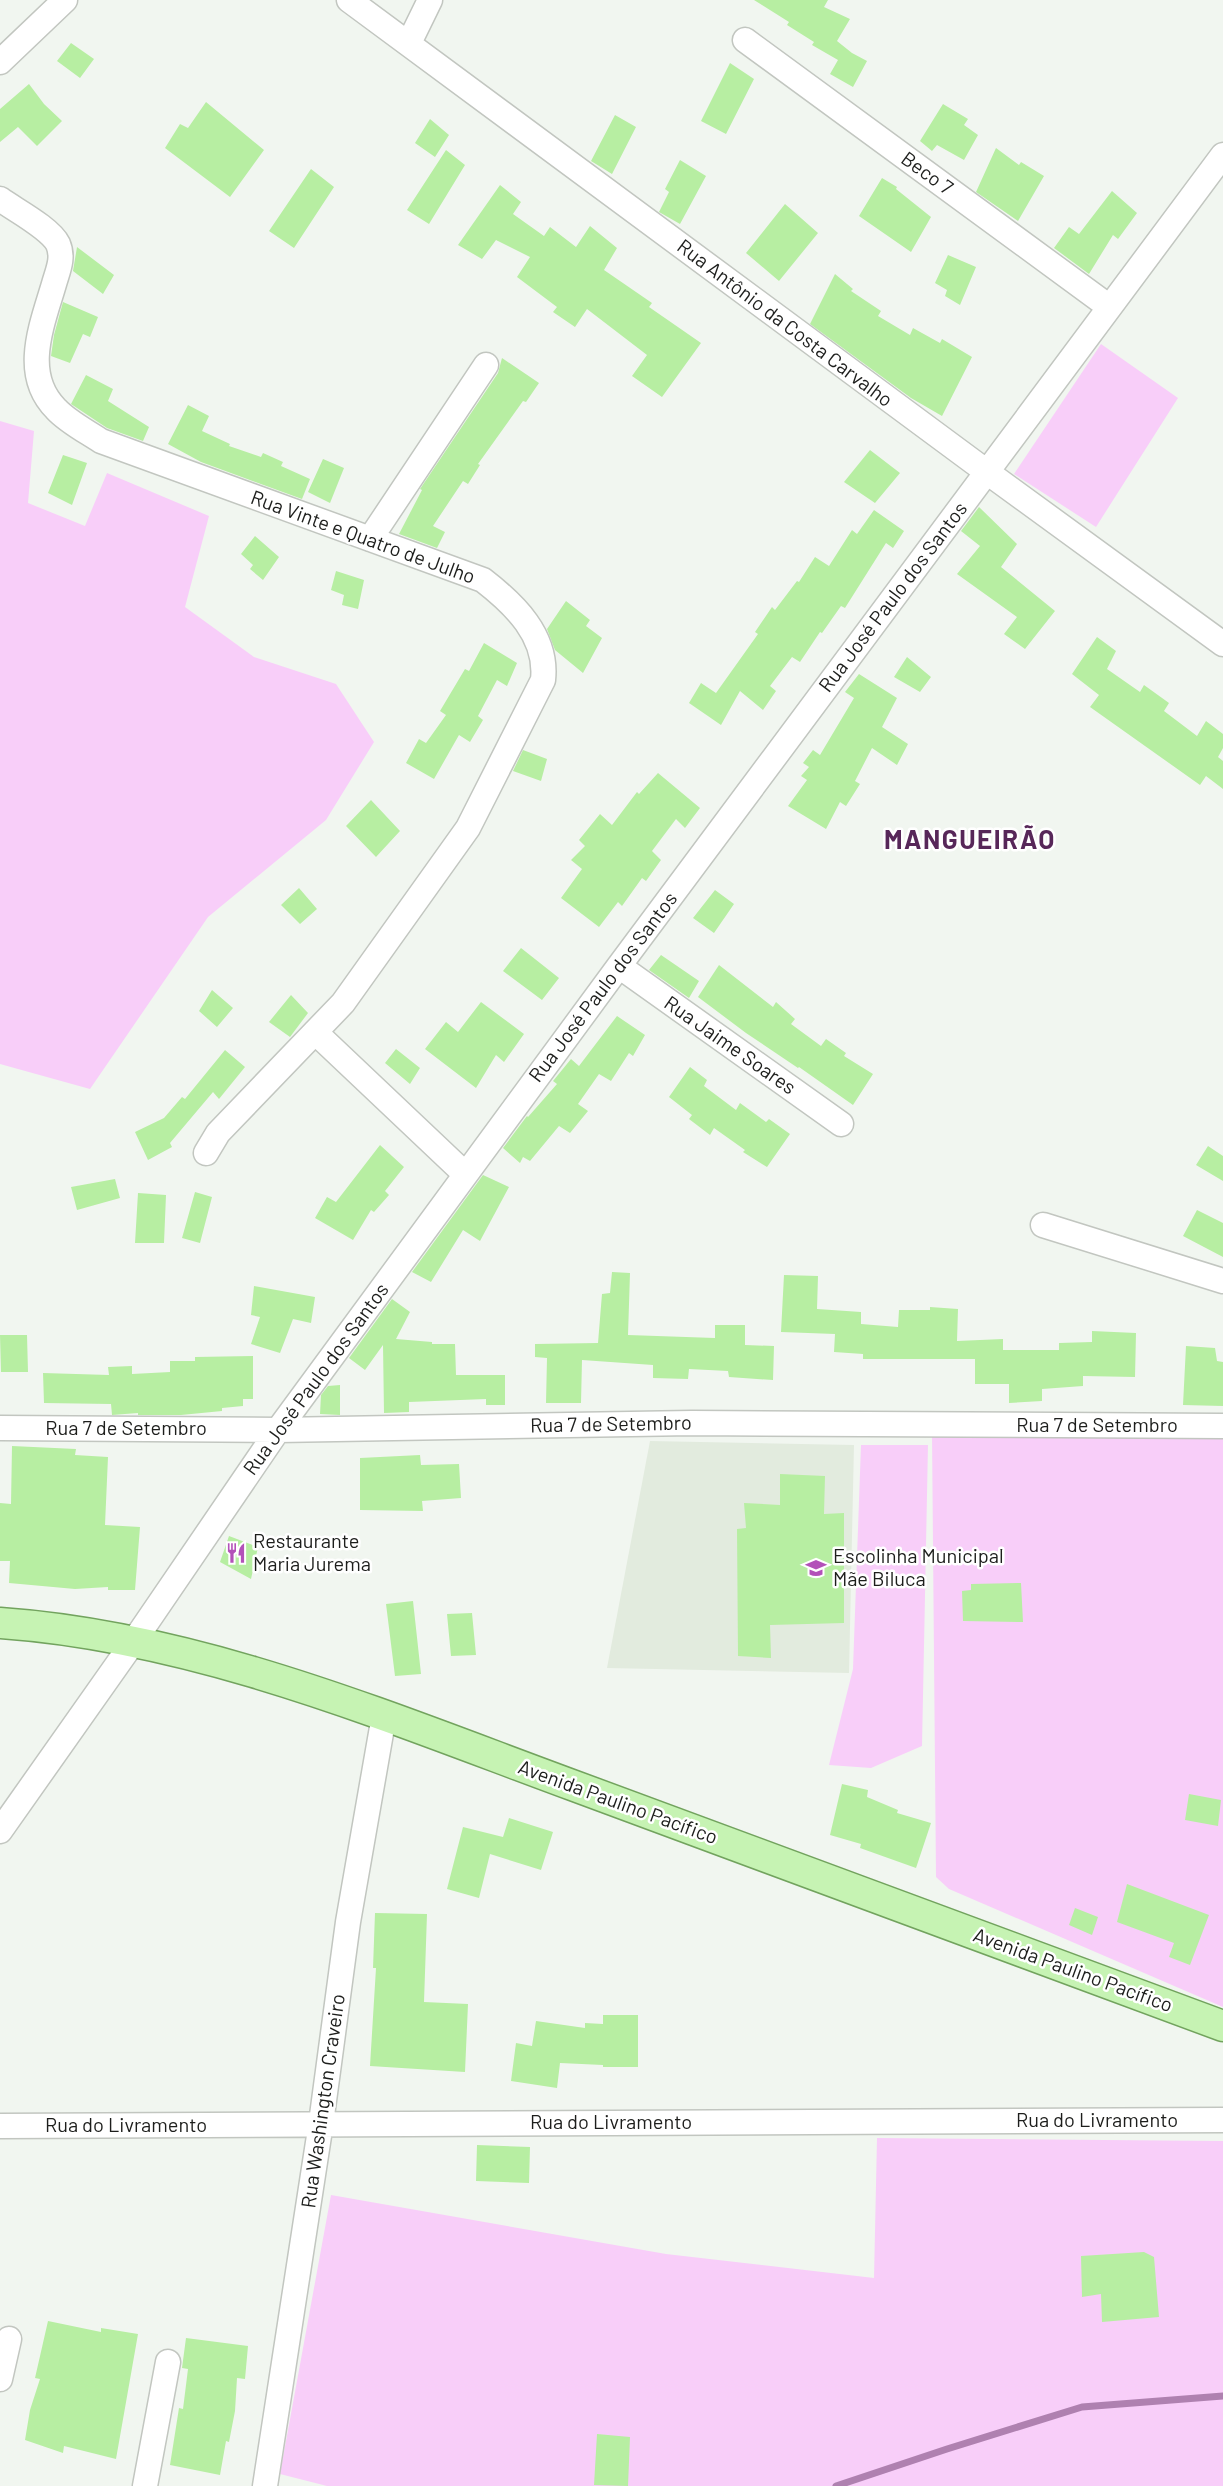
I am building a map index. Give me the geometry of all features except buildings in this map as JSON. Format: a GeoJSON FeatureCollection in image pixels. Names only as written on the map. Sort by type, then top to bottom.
{"type":"FeatureCollection","features":[{"type":"Feature","properties":{"kind":"main road","name":"Avenida Paulino Pacífico"},"geometry":{"type":"LineString","coordinates":[[0,1623],[27,1624],[134,1641],[201,1655],[384,1716],[1223,2026]]}},
{"type":"Feature","properties":{"kind":"street"},"geometry":{"type":"LineString","coordinates":[[0,62],[65,0]]}},
{"type":"Feature","properties":{"kind":"street","name":"Rua Antônio da Costa Carvalho"},"geometry":{"type":"LineString","coordinates":[[349,0],[1223,644]]}},
{"type":"Feature","properties":{"kind":"street"},"geometry":{"type":"LineString","coordinates":[[409,44],[430,0]]}},
{"type":"Feature","properties":{"kind":"street","name":"Beco 7"},"geometry":{"type":"LineString","coordinates":[[744,40],[1108,306]]}},
{"type":"Feature","properties":{"kind":"street","name":"Rua José Paulo dos Santos"},"geometry":{"type":"LineString","coordinates":[[0,1832],[278,1430],[1108,306],[1223,155]]}},
{"type":"Feature","properties":{"kind":"street","name":"Rua Vinte e Quatro de Julho"},"geometry":{"type":"LineString","coordinates":[[0,199],[52,236],[58,245],[62,260],[39,338],[35,370],[45,395],[57,410],[101,441],[483,580],[508,600],[532,629],[544,667],[543,680],[468,828],[343,1003],[218,1132],[206,1153]]}},
{"type":"Feature","properties":{"kind":"street"},"geometry":{"type":"LineString","coordinates":[[370,539],[486,365]]}},
{"type":"Feature","properties":{"kind":"street","name":"Rua Jaime Soares"},"geometry":{"type":"LineString","coordinates":[[619,966],[841,1124]]}},
{"type":"Feature","properties":{"kind":"street"},"geometry":{"type":"LineString","coordinates":[[315,1032],[465,1174]]}},
{"type":"Feature","properties":{"kind":"street"},"geometry":{"type":"LineString","coordinates":[[1043,1225],[1223,1281]]}},
{"type":"Feature","properties":{"kind":"street","name":"Rua 7 de Setembro"},"geometry":{"type":"LineString","coordinates":[[0,1428],[278,1430],[692,1423],[1223,1425]]}},
{"type":"Feature","properties":{"kind":"street","name":"Rua Washington Craveiro"},"geometry":{"type":"LineString","coordinates":[[264,2486],[321,2123],[348,1922],[384,1716]]}},
{"type":"Feature","properties":{"kind":"street","name":"Rua do Livramento"},"geometry":{"type":"LineString","coordinates":[[0,2126],[1223,2120]]}},
{"type":"Feature","properties":{"kind":"street"},"geometry":{"type":"LineString","coordinates":[[0,2379],[9,2339]]}},
{"type":"Feature","properties":{"kind":"street"},"geometry":{"type":"LineString","coordinates":[[145,2486],[168,2362]]}},
{"type":"Feature","properties":{"kind":"shaded area"},"geometry":{"type":"Polygon","coordinates":[[[1101,344],[1178,398],[1096,527],[1014,474],[1101,344]]]}},
{"type":"Feature","properties":{"kind":"shaded area"},"geometry":{"type":"Polygon","coordinates":[[[0,421],[34,431],[28,503],[85,526],[107,473],[209,516],[185,607],[254,657],[336,684],[374,742],[326,820],[208,917],[90,1089],[0,1064],[0,421]]]}},
{"type":"Feature","properties":{"kind":"shaded area"},"geometry":{"type":"Polygon","coordinates":[[[932,1434],[1223,1436],[1223,2007],[949,1889],[936,1877],[932,1434]]]}},
{"type":"Feature","properties":{"kind":"shaded area"},"geometry":{"type":"Polygon","coordinates":[[[650,1441],[854,1445],[849,1673],[607,1668],[650,1441]]]}},
{"type":"Feature","properties":{"kind":"shaded area"},"geometry":{"type":"Polygon","coordinates":[[[861,1445],[928,1445],[922,1746],[871,1768],[829,1765],[853,1669],[861,1445]]]}},
{"type":"Feature","properties":{"kind":"shaded area"},"geometry":{"type":"Polygon","coordinates":[[[877,2138],[1223,2141],[1223,2486],[327,2486],[280,2474],[331,2195],[666,2254],[874,2278],[877,2138]]]}},
{"type":"Feature","properties":{"kind":"waterway"},"geometry":{"type":"LineString","coordinates":[[836,2486],[1082,2407],[1223,2396]]}},
{"type":"Feature","properties":{"kind":"place","name":"Restaurante Maria Jurema"},"geometry":{"type":"Point","coordinates":[236,1553]}},
{"type":"Feature","properties":{"kind":"place","name":"Escolinha Municipal Mãe Biluca"},"geometry":{"type":"Point","coordinates":[816,1568]}},
{"type":"Feature","properties":{"kind":"district","name":"MANGUEIRÃO"},"geometry":{"type":"Point","coordinates":[970,840]}}]}
